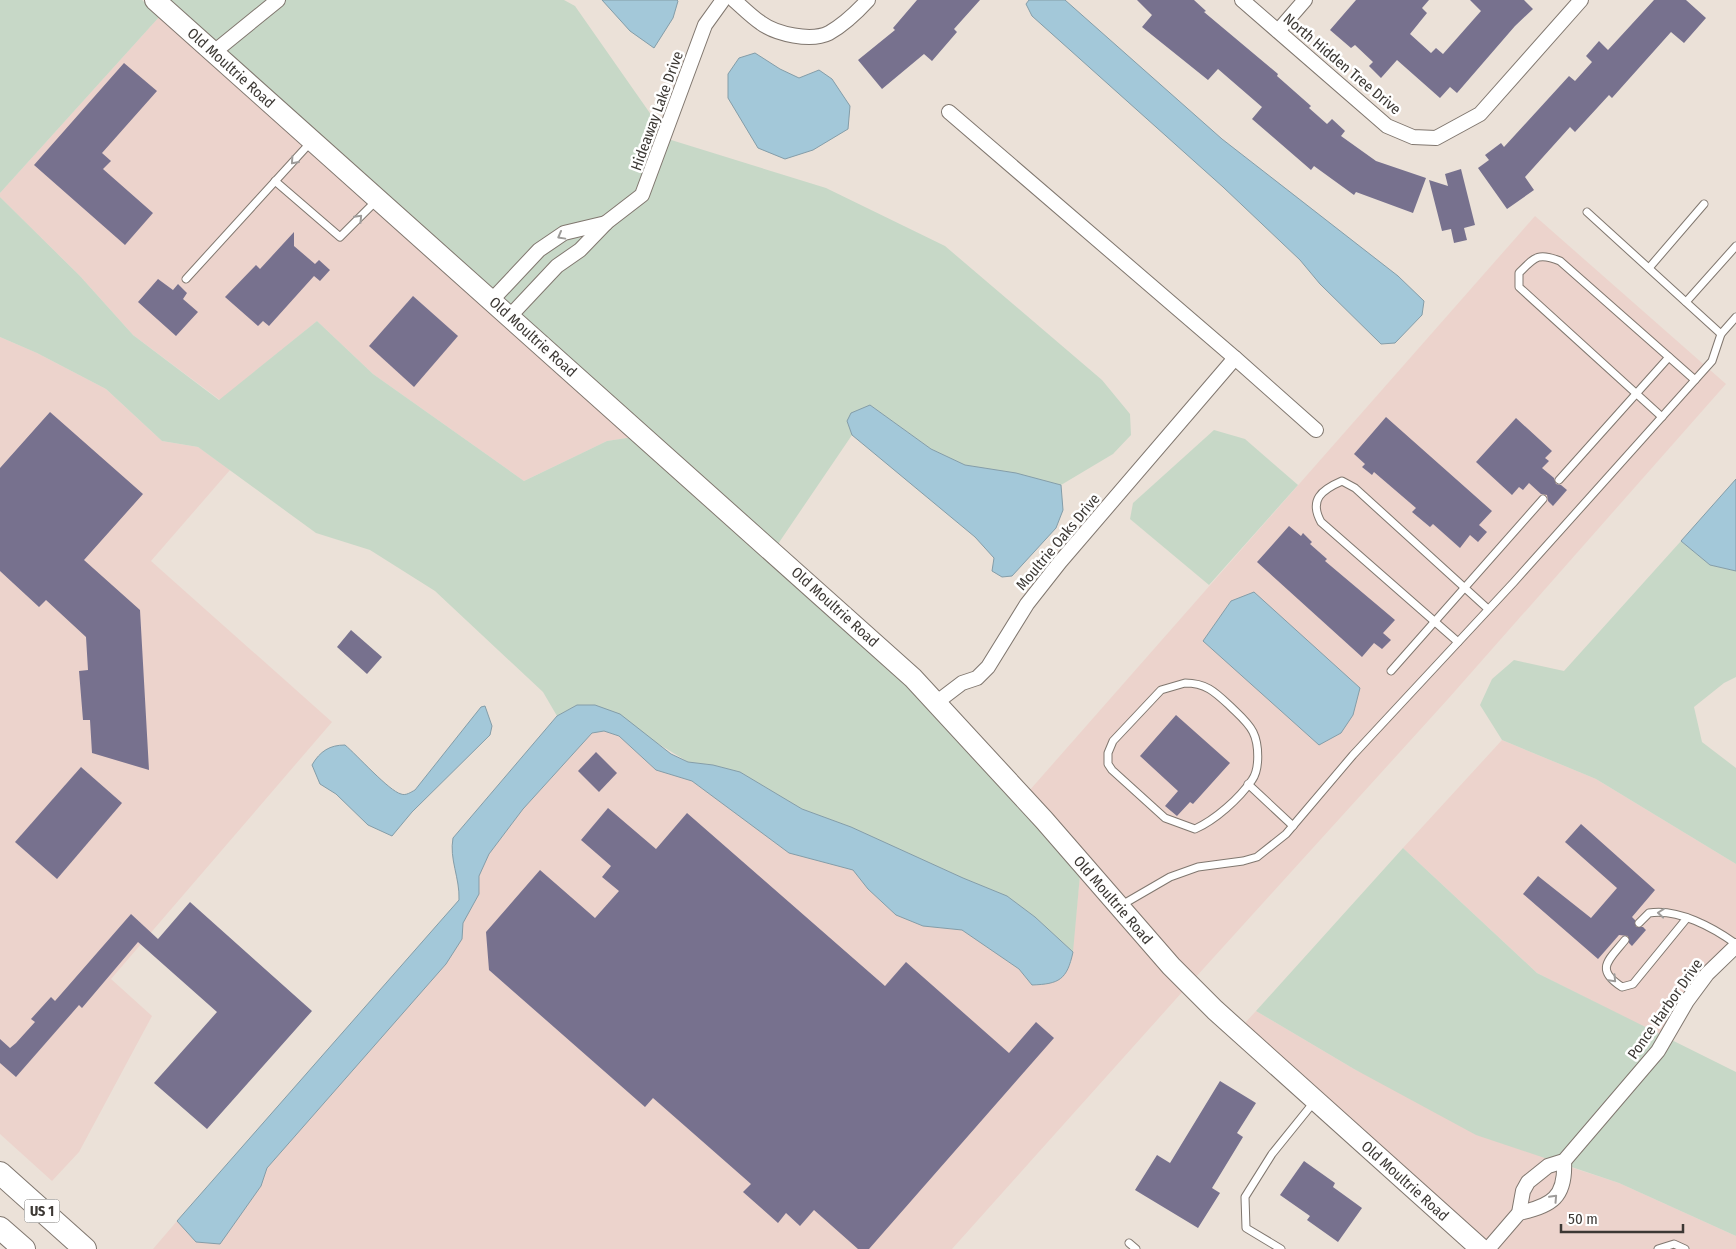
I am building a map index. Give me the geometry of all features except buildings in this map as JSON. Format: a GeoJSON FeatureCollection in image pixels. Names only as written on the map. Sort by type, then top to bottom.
{"type":"FeatureCollection","features":[{"type":"Feature","properties":{"kind":"main road","name":"Old Moultrie Road"},"geometry":{"type":"LineString","coordinates":[[155,0],[862,630],[937,702],[1038,813],[1171,966],[1215,1010],[1480,1249]]}},
{"type":"Feature","properties":{"kind":"main road","name":"US 1"},"geometry":{"type":"LineString","coordinates":[[0,1173],[85,1249]]}},
{"type":"Feature","properties":{"kind":"main road","name":"US 1"},"geometry":{"type":"LineString","coordinates":[[0,1228],[24,1249]]}},
{"type":"Feature","properties":{"kind":"street"},"geometry":{"type":"LineString","coordinates":[[214,52],[278,0]]}},
{"type":"Feature","properties":{"kind":"street","name":"Hideaway Lake Drive"},"geometry":{"type":"LineString","coordinates":[[510,316],[557,266],[580,250],[607,222],[642,195],[705,25],[723,0]]}},
{"type":"Feature","properties":{"kind":"street"},"geometry":{"type":"LineString","coordinates":[[734,0],[762,24],[788,34],[808,36],[828,34],[868,0]]}},
{"type":"Feature","properties":{"kind":"street","name":"North Hidden Tree Drive"},"geometry":{"type":"LineString","coordinates":[[1242,0],[1387,126],[1413,137],[1436,138],[1480,114],[1581,0]]}},
{"type":"Feature","properties":{"kind":"street"},"geometry":{"type":"LineString","coordinates":[[1278,32],[1305,0]]}},
{"type":"Feature","properties":{"kind":"street"},"geometry":{"type":"LineString","coordinates":[[949,112],[1316,430]]}},
{"type":"Feature","properties":{"kind":"street","name":"Hideaway Lake Drive"},"geometry":{"type":"LineString","coordinates":[[492,300],[539,250],[564,233],[607,222]]}},
{"type":"Feature","properties":{"kind":"street","name":"Moultrie Oaks Drive"},"geometry":{"type":"LineString","coordinates":[[937,702],[962,683],[977,678],[988,667],[1027,604],[1043,583],[1235,358]]}},
{"type":"Feature","properties":{"kind":"street","name":"Ponce Harbor Drive"},"geometry":{"type":"LineString","coordinates":[[1488,1249],[1519,1213],[1523,1191],[1528,1182],[1548,1166],[1564,1162],[1658,1051],[1688,1001],[1707,974],[1736,945]]}},
{"type":"Feature","properties":{"kind":"street"},"geometry":{"type":"LineString","coordinates":[[1519,1213],[1547,1205],[1555,1198],[1565,1179],[1564,1162]]}},
{"type":"Feature","properties":{"kind":"lane"},"geometry":{"type":"LineString","coordinates":[[186,280],[312,140]]}},
{"type":"Feature","properties":{"kind":"lane"},"geometry":{"type":"LineString","coordinates":[[275,182],[340,238],[378,199]]}},
{"type":"Feature","properties":{"kind":"lane"},"geometry":{"type":"LineString","coordinates":[[1649,268],[1704,204]]}},
{"type":"Feature","properties":{"kind":"lane"},"geometry":{"type":"LineString","coordinates":[[1586,212],[1721,334]]}},
{"type":"Feature","properties":{"kind":"lane"},"geometry":{"type":"LineString","coordinates":[[1686,302],[1736,246]]}},
{"type":"Feature","properties":{"kind":"lane"},"geometry":{"type":"LineString","coordinates":[[1662,417],[1519,287],[1520,273],[1534,257],[1548,256],[1560,261],[1695,380]]}},
{"type":"Feature","properties":{"kind":"lane"},"geometry":{"type":"LineString","coordinates":[[1118,907],[1170,878],[1198,867],[1257,857],[1275,844],[1294,826],[1353,755],[1458,642],[1712,361],[1721,334],[1736,317]]}},
{"type":"Feature","properties":{"kind":"lane"},"geometry":{"type":"LineString","coordinates":[[1559,480],[1669,357]]}},
{"type":"Feature","properties":{"kind":"lane"},"geometry":{"type":"LineString","coordinates":[[1458,642],[1322,522],[1315,510],[1318,498],[1328,487],[1342,481],[1355,488],[1488,609]]}},
{"type":"Feature","properties":{"kind":"lane"},"geometry":{"type":"LineString","coordinates":[[1391,671],[1542,499]]}},
{"type":"Feature","properties":{"kind":"lane"},"geometry":{"type":"LineString","coordinates":[[1185,683],[1198,683],[1209,686],[1248,724],[1254,733],[1257,746],[1256,763],[1253,779],[1248,784],[1213,821],[1195,829],[1165,818],[1112,770],[1108,764],[1108,754],[1113,741],[1161,690],[1185,683]]}},
{"type":"Feature","properties":{"kind":"lane"},"geometry":{"type":"LineString","coordinates":[[1248,784],[1294,826]]}},
{"type":"Feature","properties":{"kind":"lane"},"geometry":{"type":"LineString","coordinates":[[1639,923],[1649,913],[1657,912],[1687,918],[1719,932],[1736,945]]}},
{"type":"Feature","properties":{"kind":"lane"},"geometry":{"type":"LineString","coordinates":[[1625,940],[1606,964],[1605,970],[1610,980],[1622,987],[1633,984],[1687,918]]}},
{"type":"Feature","properties":{"kind":"lane"},"geometry":{"type":"LineString","coordinates":[[1281,1249],[1246,1228],[1245,1197],[1272,1154],[1315,1100]]}},
{"type":"Feature","properties":{"kind":"lane"},"geometry":{"type":"LineString","coordinates":[[1129,1243],[1136,1249]]}},
{"type":"Feature","properties":{"kind":"lane"},"geometry":{"type":"LineString","coordinates":[[1658,1249],[1674,1244],[1685,1249]]}},
{"type":"Feature","properties":{"kind":"shaded area"},"geometry":{"type":"Polygon","coordinates":[[[160,16],[633,437],[607,441],[524,481],[373,374],[317,321],[220,400],[133,335],[80,276],[0,197],[0,193],[160,16]]]}},
{"type":"Feature","properties":{"kind":"shaded area"},"geometry":{"type":"Polygon","coordinates":[[[1535,216],[1726,384],[1448,699],[1195,978],[1029,791],[1535,216]]]}},
{"type":"Feature","properties":{"kind":"shaded area"},"geometry":{"type":"Polygon","coordinates":[[[0,337],[37,353],[106,389],[162,441],[198,447],[230,470],[151,561],[332,722],[111,979],[152,1016],[79,1152],[52,1181],[0,1134],[0,337]]]}},
{"type":"Feature","properties":{"kind":"shaded area"},"geometry":{"type":"Polygon","coordinates":[[[604,731],[619,736],[656,770],[692,781],[789,853],[853,870],[868,889],[896,915],[923,926],[962,930],[1019,969],[1033,985],[1071,964],[1080,875],[1184,990],[952,1249],[153,1249],[177,1221],[196,1242],[261,1186],[267,1168],[462,939],[463,923],[479,894],[479,876],[489,854],[523,809],[592,733],[604,731]]]}},
{"type":"Feature","properties":{"kind":"shaded area"},"geometry":{"type":"Polygon","coordinates":[[[1502,740],[1596,779],[1736,864],[1736,942],[1666,1038],[1537,973],[1403,848],[1502,740]]]}},
{"type":"Feature","properties":{"kind":"shaded area"},"geometry":{"type":"Polygon","coordinates":[[[1256,1011],[1354,1069],[1558,1163],[1619,1183],[1736,1236],[1736,1249],[1492,1249],[1244,1024],[1256,1011]]]}},
{"type":"Feature","properties":{"kind":"green space"},"geometry":{"type":"Polygon","coordinates":[[[0,0],[142,0],[160,16],[0,193],[0,0]]]}},
{"type":"Feature","properties":{"kind":"green space"},"geometry":{"type":"Polygon","coordinates":[[[168,0],[564,0],[575,6],[668,139],[826,188],[945,246],[1102,380],[1130,414],[1131,435],[1113,454],[1061,485],[1015,473],[965,465],[931,449],[870,405],[847,421],[852,435],[778,544],[168,0]]]}},
{"type":"Feature","properties":{"kind":"green space"},"geometry":{"type":"Polygon","coordinates":[[[0,197],[80,276],[133,335],[219,400],[317,321],[373,374],[524,481],[607,441],[633,437],[857,636],[956,734],[1080,875],[1073,952],[1035,917],[1007,896],[851,827],[802,809],[740,772],[713,765],[688,762],[595,705],[577,705],[557,716],[543,692],[435,591],[370,550],[316,533],[198,447],[162,441],[106,389],[37,353],[0,337],[0,197]]]}},
{"type":"Feature","properties":{"kind":"green space"},"geometry":{"type":"Polygon","coordinates":[[[1214,430],[1245,439],[1298,485],[1209,585],[1130,519],[1133,503],[1214,430]]]}},
{"type":"Feature","properties":{"kind":"green space"},"geometry":{"type":"Polygon","coordinates":[[[1681,541],[1710,565],[1736,571],[1736,677],[1724,683],[1694,707],[1702,742],[1736,768],[1736,864],[1596,779],[1502,740],[1480,705],[1492,679],[1514,660],[1564,671],[1681,541]]]}},
{"type":"Feature","properties":{"kind":"green space"},"geometry":{"type":"Polygon","coordinates":[[[1403,848],[1537,973],[1736,1072],[1736,1236],[1619,1183],[1476,1135],[1354,1069],[1256,1011],[1403,848]]]}},
{"type":"Feature","properties":{"kind":"water"},"geometry":{"type":"Polygon","coordinates":[[[602,0],[678,1],[673,18],[654,48],[630,31],[602,0]]]}},
{"type":"Feature","properties":{"kind":"water"},"geometry":{"type":"Polygon","coordinates":[[[1029,0],[1065,0],[1222,139],[1398,276],[1424,301],[1422,315],[1395,343],[1381,344],[1320,284],[1300,260],[1223,187],[1032,16],[1026,4],[1029,0]]]}},
{"type":"Feature","properties":{"kind":"water"},"geometry":{"type":"Polygon","coordinates":[[[755,53],[780,69],[799,78],[819,70],[832,79],[850,106],[848,129],[813,150],[785,159],[758,148],[728,98],[728,74],[739,58],[755,53]]]}},
{"type":"Feature","properties":{"kind":"water"},"geometry":{"type":"Polygon","coordinates":[[[870,405],[931,449],[965,465],[1016,473],[1061,485],[1063,510],[1056,528],[1012,576],[1002,577],[992,571],[994,558],[975,537],[852,435],[847,421],[851,413],[870,405]]]}},
{"type":"Feature","properties":{"kind":"water"},"geometry":{"type":"Polygon","coordinates":[[[1736,479],[1736,571],[1710,565],[1681,541],[1736,479]]]}},
{"type":"Feature","properties":{"kind":"water"},"geometry":{"type":"Polygon","coordinates":[[[1254,592],[1360,688],[1353,715],[1341,733],[1319,745],[1203,641],[1231,601],[1254,592]]]}},
{"type":"Feature","properties":{"kind":"water"},"geometry":{"type":"Polygon","coordinates":[[[577,705],[595,705],[620,714],[671,754],[688,762],[713,765],[740,772],[802,809],[851,827],[1007,896],[1035,917],[1073,952],[1068,969],[1055,982],[1032,985],[1019,969],[962,930],[923,926],[896,915],[868,889],[853,870],[789,853],[692,781],[656,770],[619,736],[604,731],[592,733],[523,809],[489,854],[479,876],[479,894],[463,923],[462,939],[446,964],[267,1168],[261,1186],[220,1244],[196,1242],[177,1221],[459,900],[452,853],[453,838],[557,716],[577,705]]]}},
{"type":"Feature","properties":{"kind":"water"},"geometry":{"type":"Polygon","coordinates":[[[485,706],[492,726],[490,735],[412,812],[392,836],[368,825],[336,794],[320,784],[312,765],[318,756],[326,750],[335,746],[345,745],[389,786],[401,794],[407,794],[415,790],[481,707],[485,706]]]}}]}
